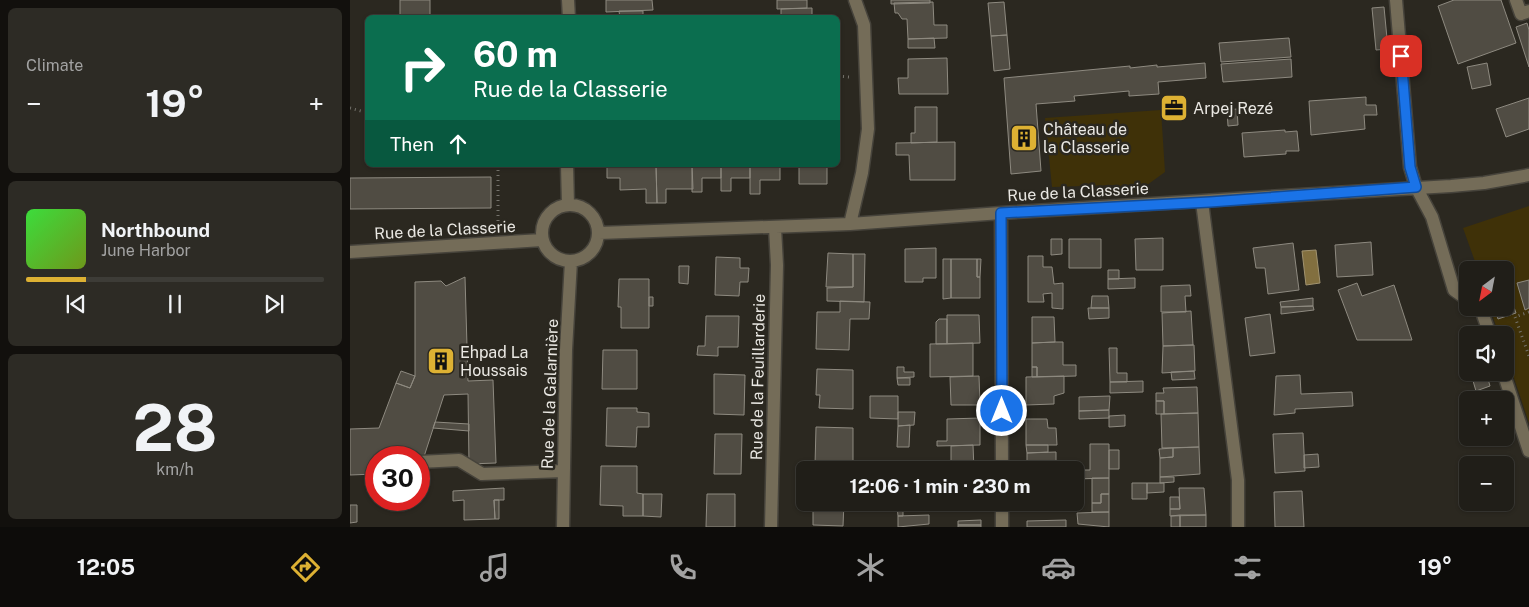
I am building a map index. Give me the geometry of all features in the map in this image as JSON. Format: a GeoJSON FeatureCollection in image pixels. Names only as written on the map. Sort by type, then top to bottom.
{"type":"FeatureCollection","features":[{"type":"Feature","properties":{"kind":"street"},"geometry":{"type":"LineString","coordinates":[[568,0],[569,15]]}},
{"type":"Feature","properties":{"kind":"street"},"geometry":{"type":"LineString","coordinates":[[850,224],[862,173],[868,129],[864,26],[855,0]]}},
{"type":"Feature","properties":{"kind":"street"},"geometry":{"type":"LineString","coordinates":[[1396,0],[1410,167],[1416,187],[1432,217],[1454,290],[1459,294]]}},
{"type":"Feature","properties":{"kind":"street"},"geometry":{"type":"LineString","coordinates":[[1516,0],[1521,14],[1529,12]]}},
{"type":"Feature","properties":{"kind":"street"},"geometry":{"type":"LineString","coordinates":[[567,167],[568,205]]}},
{"type":"Feature","properties":{"kind":"street","name":"Rue de la Classerie"},"geometry":{"type":"LineString","coordinates":[[599,233],[850,224],[1484,183],[1529,175]]}},
{"type":"Feature","properties":{"kind":"street"},"geometry":{"type":"LineString","coordinates":[[1202,202],[1238,480],[1238,527]]}},
{"type":"Feature","properties":{"kind":"street"},"geometry":{"type":"LineString","coordinates":[[568,205],[579,207],[588,212],[595,220],[599,233],[591,252],[582,258],[571,261],[561,260],[552,255],[542,240],[543,225],[548,215],[557,208],[568,205]]}},
{"type":"Feature","properties":{"kind":"street"},"geometry":{"type":"LineString","coordinates":[[1001,213],[1002,461]]}},
{"type":"Feature","properties":{"kind":"street","name":"Rue de la Feuillarderie"},"geometry":{"type":"LineString","coordinates":[[771,527],[777,265],[775,228]]}},
{"type":"Feature","properties":{"kind":"street","name":"Rue de la Classerie"},"geometry":{"type":"LineString","coordinates":[[350,252],[542,240]]}},
{"type":"Feature","properties":{"kind":"street","name":"Rue de la Galarnière"},"geometry":{"type":"LineString","coordinates":[[563,527],[566,350],[571,261]]}},
{"type":"Feature","properties":{"kind":"street"},"geometry":{"type":"LineString","coordinates":[[1506,381],[1529,451]]}},
{"type":"Feature","properties":{"kind":"street"},"geometry":{"type":"LineString","coordinates":[[430,461],[459,460],[482,474],[564,471]]}},
{"type":"Feature","properties":{"kind":"street"},"geometry":{"type":"LineString","coordinates":[[1002,511],[1002,527]]}},
{"type":"Feature","properties":{"kind":"path"},"geometry":{"type":"LineString","coordinates":[[350,108],[365,112]]}},
{"type":"Feature","properties":{"kind":"path"},"geometry":{"type":"LineString","coordinates":[[498,167],[498,224]]}},
{"type":"Feature","properties":{"kind":"path"},"geometry":{"type":"LineString","coordinates":[[1529,312],[1515,317],[1529,356]]}},
{"type":"Feature","properties":{"kind":"shaded area"},"geometry":{"type":"Polygon","coordinates":[[[1161,110],[1165,172],[1136,193],[1122,193],[1115,185],[1052,187],[1045,118],[1161,110]]]}},
{"type":"Feature","properties":{"kind":"shaded area"},"geometry":{"type":"Polygon","coordinates":[[[1529,206],[1529,423],[1514,378],[1514,326],[1496,326],[1493,316],[1514,316],[1514,261],[1475,261],[1463,228],[1529,206]]]}},
{"type":"Feature","properties":{"kind":"shaded area"},"geometry":{"type":"Polygon","coordinates":[[[1316,250],[1320,283],[1306,285],[1302,251],[1316,250]]]}},
{"type":"Feature","properties":{"kind":"building"},"geometry":{"type":"Polygon","coordinates":[[[400,0],[430,0],[430,15],[400,15],[400,0]]]}},
{"type":"Feature","properties":{"kind":"building"},"geometry":{"type":"Polygon","coordinates":[[[606,0],[652,0],[653,10],[606,12],[606,0]]]}},
{"type":"Feature","properties":{"kind":"building"},"geometry":{"type":"Polygon","coordinates":[[[777,0],[807,0],[807,8],[777,9],[777,0]]]}},
{"type":"Feature","properties":{"kind":"building"},"geometry":{"type":"Polygon","coordinates":[[[891,0],[930,0],[930,3],[891,4],[891,0]]]}},
{"type":"Feature","properties":{"kind":"building"},"geometry":{"type":"Polygon","coordinates":[[[1454,0],[1501,0],[1516,43],[1458,64],[1438,6],[1454,0]]]}},
{"type":"Feature","properties":{"kind":"building"},"geometry":{"type":"Polygon","coordinates":[[[933,2],[934,25],[947,25],[947,38],[908,39],[907,19],[902,19],[898,13],[895,13],[894,3],[933,2]]]}},
{"type":"Feature","properties":{"kind":"building"},"geometry":{"type":"Polygon","coordinates":[[[1004,2],[1007,35],[991,36],[988,3],[1004,2]]]}},
{"type":"Feature","properties":{"kind":"building"},"geometry":{"type":"Polygon","coordinates":[[[1384,7],[1388,49],[1376,50],[1372,8],[1384,7]]]}},
{"type":"Feature","properties":{"kind":"building"},"geometry":{"type":"Polygon","coordinates":[[[812,8],[812,15],[781,15],[781,9],[812,8]]]}},
{"type":"Feature","properties":{"kind":"building"},"geometry":{"type":"Polygon","coordinates":[[[619,11],[643,11],[643,15],[620,15],[619,11]]]}},
{"type":"Feature","properties":{"kind":"building"},"geometry":{"type":"Polygon","coordinates":[[[1527,23],[1529,30],[1529,67],[1516,27],[1527,23]]]}},
{"type":"Feature","properties":{"kind":"building"},"geometry":{"type":"Polygon","coordinates":[[[1007,35],[1010,69],[994,71],[991,36],[1007,35]]]}},
{"type":"Feature","properties":{"kind":"building"},"geometry":{"type":"Polygon","coordinates":[[[934,38],[935,48],[908,48],[908,39],[934,38]]]}},
{"type":"Feature","properties":{"kind":"building"},"geometry":{"type":"Polygon","coordinates":[[[1289,38],[1291,57],[1221,62],[1219,43],[1289,38]]]}},
{"type":"Feature","properties":{"kind":"building"},"geometry":{"type":"Polygon","coordinates":[[[947,58],[948,94],[899,94],[898,78],[908,78],[908,59],[947,58]]]}},
{"type":"Feature","properties":{"kind":"building"},"geometry":{"type":"Polygon","coordinates":[[[1291,59],[1292,77],[1223,82],[1221,64],[1291,59]]]}},
{"type":"Feature","properties":{"kind":"building","name":"Château de la Classerie"},"geometry":{"type":"Polygon","coordinates":[[[1205,63],[1206,78],[1158,82],[1159,94],[1129,96],[1129,91],[1074,96],[1075,101],[1036,104],[1041,171],[1011,174],[1004,78],[1130,66],[1130,68],[1157,65],[1157,67],[1205,63]]]}},
{"type":"Feature","properties":{"kind":"building"},"geometry":{"type":"Polygon","coordinates":[[[1487,63],[1491,85],[1472,89],[1467,67],[1487,63]]]}},
{"type":"Feature","properties":{"kind":"building"},"geometry":{"type":"Polygon","coordinates":[[[1366,97],[1366,105],[1376,105],[1377,115],[1364,115],[1365,129],[1311,135],[1309,101],[1366,97]]]}},
{"type":"Feature","properties":{"kind":"building"},"geometry":{"type":"Polygon","coordinates":[[[1529,98],[1529,129],[1506,137],[1496,109],[1529,98]]]}},
{"type":"Feature","properties":{"kind":"building"},"geometry":{"type":"Polygon","coordinates":[[[915,107],[937,107],[937,142],[911,143],[911,133],[915,133],[915,107]]]}},
{"type":"Feature","properties":{"kind":"building"},"geometry":{"type":"Polygon","coordinates":[[[1237,109],[1238,125],[1228,126],[1227,110],[1237,109]]]}},
{"type":"Feature","properties":{"kind":"building"},"geometry":{"type":"Polygon","coordinates":[[[1285,130],[1285,132],[1297,131],[1299,151],[1286,151],[1286,154],[1244,157],[1242,133],[1285,130]]]}},
{"type":"Feature","properties":{"kind":"building"},"geometry":{"type":"Polygon","coordinates":[[[955,142],[955,180],[910,180],[909,155],[896,155],[896,143],[955,142]]]}},
{"type":"Feature","properties":{"kind":"building"},"geometry":{"type":"Polygon","coordinates":[[[607,167],[656,167],[657,203],[646,203],[646,189],[620,190],[620,178],[607,178],[607,167]]]}},
{"type":"Feature","properties":{"kind":"building"},"geometry":{"type":"Polygon","coordinates":[[[656,167],[692,167],[693,189],[666,189],[666,203],[657,203],[656,167]]]}},
{"type":"Feature","properties":{"kind":"building"},"geometry":{"type":"Polygon","coordinates":[[[692,167],[721,167],[721,178],[702,178],[702,192],[692,192],[692,167]]]}},
{"type":"Feature","properties":{"kind":"building"},"geometry":{"type":"Polygon","coordinates":[[[721,167],[750,167],[750,178],[731,178],[731,191],[721,191],[721,167]]]}},
{"type":"Feature","properties":{"kind":"building"},"geometry":{"type":"Polygon","coordinates":[[[750,167],[780,167],[780,180],[760,180],[760,194],[750,194],[750,167]]]}},
{"type":"Feature","properties":{"kind":"building"},"geometry":{"type":"Polygon","coordinates":[[[799,167],[827,167],[827,184],[799,184],[799,167]]]}},
{"type":"Feature","properties":{"kind":"building"},"geometry":{"type":"Polygon","coordinates":[[[491,177],[491,208],[350,209],[350,178],[491,177]]]}},
{"type":"Feature","properties":{"kind":"building"},"geometry":{"type":"Polygon","coordinates":[[[1163,238],[1163,270],[1136,270],[1135,239],[1163,238]]]}},
{"type":"Feature","properties":{"kind":"building"},"geometry":{"type":"Polygon","coordinates":[[[1051,239],[1062,239],[1062,254],[1051,255],[1051,239]]]}},
{"type":"Feature","properties":{"kind":"building"},"geometry":{"type":"Polygon","coordinates":[[[1069,239],[1101,239],[1101,268],[1069,268],[1069,239]]]}},
{"type":"Feature","properties":{"kind":"building"},"geometry":{"type":"Polygon","coordinates":[[[1371,242],[1373,275],[1337,277],[1335,245],[1371,242]]]}},
{"type":"Feature","properties":{"kind":"building"},"geometry":{"type":"Polygon","coordinates":[[[1293,243],[1299,290],[1268,294],[1265,268],[1256,268],[1253,248],[1293,243]]]}},
{"type":"Feature","properties":{"kind":"building"},"geometry":{"type":"Polygon","coordinates":[[[936,248],[936,278],[923,278],[923,282],[905,282],[905,249],[936,248]]]}},
{"type":"Feature","properties":{"kind":"building"},"geometry":{"type":"Polygon","coordinates":[[[828,253],[853,254],[853,287],[826,287],[828,253]]]}},
{"type":"Feature","properties":{"kind":"building"},"geometry":{"type":"Polygon","coordinates":[[[853,254],[865,254],[864,302],[827,301],[827,288],[853,287],[853,254]]]}},
{"type":"Feature","properties":{"kind":"building"},"geometry":{"type":"Polygon","coordinates":[[[1028,256],[1043,256],[1043,267],[1052,267],[1054,284],[1063,283],[1063,309],[1052,308],[1052,293],[1043,294],[1044,302],[1028,302],[1028,256]]]}},
{"type":"Feature","properties":{"kind":"building"},"geometry":{"type":"Polygon","coordinates":[[[716,257],[740,258],[740,268],[749,268],[748,282],[740,282],[739,296],[715,295],[716,257]]]}},
{"type":"Feature","properties":{"kind":"building"},"geometry":{"type":"Polygon","coordinates":[[[943,259],[951,259],[951,298],[943,299],[943,259]]]}},
{"type":"Feature","properties":{"kind":"building"},"geometry":{"type":"Polygon","coordinates":[[[951,259],[977,259],[977,277],[980,277],[980,298],[951,298],[951,259]]]}},
{"type":"Feature","properties":{"kind":"building"},"geometry":{"type":"Polygon","coordinates":[[[977,259],[981,259],[980,277],[977,277],[977,259]]]}},
{"type":"Feature","properties":{"kind":"building"},"geometry":{"type":"Polygon","coordinates":[[[679,266],[689,266],[688,284],[679,283],[679,266]]]}},
{"type":"Feature","properties":{"kind":"building"},"geometry":{"type":"Polygon","coordinates":[[[1108,270],[1119,270],[1119,279],[1108,279],[1108,270]]]}},
{"type":"Feature","properties":{"kind":"building","name":"Ehpad La Houssais"},"geometry":{"type":"Polygon","coordinates":[[[465,277],[468,381],[493,380],[496,463],[469,464],[468,394],[444,395],[427,446],[365,446],[365,474],[350,475],[350,429],[379,428],[396,383],[410,388],[415,376],[415,282],[441,281],[446,286],[465,277]]]}},
{"type":"Feature","properties":{"kind":"building"},"geometry":{"type":"Polygon","coordinates":[[[1135,278],[1135,288],[1108,289],[1108,279],[1135,278]]]}},
{"type":"Feature","properties":{"kind":"building"},"geometry":{"type":"Polygon","coordinates":[[[619,279],[649,279],[649,328],[621,328],[621,307],[618,307],[619,279]]]}},
{"type":"Feature","properties":{"kind":"building"},"geometry":{"type":"Polygon","coordinates":[[[1529,280],[1529,308],[1525,310],[1517,283],[1529,280]]]}},
{"type":"Feature","properties":{"kind":"building"},"geometry":{"type":"Polygon","coordinates":[[[1357,283],[1362,296],[1394,285],[1412,340],[1357,340],[1338,290],[1357,283]]]}},
{"type":"Feature","properties":{"kind":"building"},"geometry":{"type":"Polygon","coordinates":[[[1190,285],[1191,296],[1185,296],[1186,312],[1161,312],[1161,286],[1190,285]]]}},
{"type":"Feature","properties":{"kind":"building"},"geometry":{"type":"Polygon","coordinates":[[[1092,296],[1108,296],[1109,308],[1091,308],[1092,296]]]}},
{"type":"Feature","properties":{"kind":"building"},"geometry":{"type":"Polygon","coordinates":[[[649,297],[653,297],[653,306],[649,306],[649,297]]]}},
{"type":"Feature","properties":{"kind":"building"},"geometry":{"type":"Polygon","coordinates":[[[1313,298],[1313,306],[1281,307],[1280,302],[1313,298]]]}},
{"type":"Feature","properties":{"kind":"building"},"geometry":{"type":"Polygon","coordinates":[[[840,301],[870,302],[869,319],[850,319],[849,350],[816,349],[817,312],[840,312],[840,301]]]}},
{"type":"Feature","properties":{"kind":"building"},"geometry":{"type":"Polygon","coordinates":[[[1313,306],[1314,310],[1281,314],[1281,307],[1313,306]]]}},
{"type":"Feature","properties":{"kind":"building"},"geometry":{"type":"Polygon","coordinates":[[[1088,308],[1109,308],[1109,318],[1089,319],[1088,308]]]}},
{"type":"Feature","properties":{"kind":"building"},"geometry":{"type":"Polygon","coordinates":[[[1191,311],[1193,345],[1163,346],[1162,313],[1191,311]]]}},
{"type":"Feature","properties":{"kind":"building"},"geometry":{"type":"Polygon","coordinates":[[[1270,314],[1275,353],[1250,356],[1245,318],[1270,314]]]}},
{"type":"Feature","properties":{"kind":"building"},"geometry":{"type":"Polygon","coordinates":[[[947,315],[979,315],[980,343],[947,344],[947,315]]]}},
{"type":"Feature","properties":{"kind":"building"},"geometry":{"type":"Polygon","coordinates":[[[706,316],[739,316],[738,347],[718,347],[718,356],[697,355],[698,346],[705,346],[706,316]]]}},
{"type":"Feature","properties":{"kind":"building"},"geometry":{"type":"Polygon","coordinates":[[[1032,317],[1054,317],[1055,342],[1032,343],[1032,317]]]}},
{"type":"Feature","properties":{"kind":"building"},"geometry":{"type":"Polygon","coordinates":[[[939,319],[947,319],[947,344],[936,344],[936,322],[939,319]]]}},
{"type":"Feature","properties":{"kind":"building"},"geometry":{"type":"Polygon","coordinates":[[[1063,342],[1063,365],[1076,365],[1076,376],[1037,377],[1037,367],[1032,367],[1032,343],[1063,342]]]}},
{"type":"Feature","properties":{"kind":"building"},"geometry":{"type":"Polygon","coordinates":[[[973,343],[973,376],[930,377],[930,344],[973,343]]]}},
{"type":"Feature","properties":{"kind":"building"},"geometry":{"type":"Polygon","coordinates":[[[1194,345],[1195,371],[1162,373],[1163,346],[1194,345]]]}},
{"type":"Feature","properties":{"kind":"building"},"geometry":{"type":"Polygon","coordinates":[[[1109,348],[1117,348],[1117,373],[1127,373],[1127,382],[1110,382],[1109,348]]]}},
{"type":"Feature","properties":{"kind":"building"},"geometry":{"type":"Polygon","coordinates":[[[603,350],[637,350],[637,389],[602,389],[603,350]]]}},
{"type":"Feature","properties":{"kind":"building"},"geometry":{"type":"Polygon","coordinates":[[[897,367],[904,367],[904,372],[914,372],[914,377],[897,378],[897,367]]]}},
{"type":"Feature","properties":{"kind":"building"},"geometry":{"type":"Polygon","coordinates":[[[1032,367],[1037,367],[1037,377],[1032,377],[1032,367]]]}},
{"type":"Feature","properties":{"kind":"building"},"geometry":{"type":"Polygon","coordinates":[[[817,369],[853,370],[853,409],[819,408],[820,395],[816,395],[817,369]]]}},
{"type":"Feature","properties":{"kind":"building"},"geometry":{"type":"Polygon","coordinates":[[[401,371],[415,376],[410,388],[396,383],[401,371]]]}},
{"type":"Feature","properties":{"kind":"building"},"geometry":{"type":"Polygon","coordinates":[[[1194,371],[1195,379],[1172,380],[1171,372],[1194,371]]]}},
{"type":"Feature","properties":{"kind":"building"},"geometry":{"type":"Polygon","coordinates":[[[714,374],[745,375],[744,415],[714,414],[714,374]]]}},
{"type":"Feature","properties":{"kind":"building"},"geometry":{"type":"Polygon","coordinates":[[[1300,375],[1301,394],[1352,392],[1353,406],[1295,409],[1295,413],[1274,415],[1276,376],[1300,375]]]}},
{"type":"Feature","properties":{"kind":"building"},"geometry":{"type":"Polygon","coordinates":[[[979,376],[980,405],[951,405],[950,377],[979,376]]]}},
{"type":"Feature","properties":{"kind":"building"},"geometry":{"type":"Polygon","coordinates":[[[1064,376],[1064,393],[1054,396],[1054,404],[1026,405],[1026,377],[1064,376]]]}},
{"type":"Feature","properties":{"kind":"building"},"geometry":{"type":"Polygon","coordinates":[[[897,378],[910,378],[910,385],[898,385],[897,378]]]}},
{"type":"Feature","properties":{"kind":"building"},"geometry":{"type":"Polygon","coordinates":[[[1143,381],[1143,392],[1110,393],[1110,382],[1143,381]]]}},
{"type":"Feature","properties":{"kind":"building"},"geometry":{"type":"Polygon","coordinates":[[[1473,381],[1489,381],[1490,386],[1476,391],[1473,381]]]}},
{"type":"Feature","properties":{"kind":"building"},"geometry":{"type":"Polygon","coordinates":[[[1197,387],[1198,413],[1164,414],[1164,401],[1156,401],[1156,393],[1164,393],[1163,388],[1197,387]]]}},
{"type":"Feature","properties":{"kind":"building"},"geometry":{"type":"Polygon","coordinates":[[[870,396],[898,396],[898,419],[870,418],[870,396]]]}},
{"type":"Feature","properties":{"kind":"building"},"geometry":{"type":"Polygon","coordinates":[[[1110,396],[1109,410],[1079,411],[1079,397],[1110,396]]]}},
{"type":"Feature","properties":{"kind":"building"},"geometry":{"type":"Polygon","coordinates":[[[1156,401],[1164,401],[1164,414],[1156,414],[1156,401]]]}},
{"type":"Feature","properties":{"kind":"building"},"geometry":{"type":"Polygon","coordinates":[[[607,408],[637,408],[637,412],[649,413],[649,427],[637,427],[636,447],[606,446],[607,408]]]}},
{"type":"Feature","properties":{"kind":"building"},"geometry":{"type":"Polygon","coordinates":[[[1109,410],[1109,418],[1079,419],[1079,411],[1109,410]]]}},
{"type":"Feature","properties":{"kind":"building"},"geometry":{"type":"Polygon","coordinates":[[[898,412],[915,412],[914,425],[898,426],[898,412]]]}},
{"type":"Feature","properties":{"kind":"building"},"geometry":{"type":"Polygon","coordinates":[[[1198,413],[1199,447],[1162,448],[1161,414],[1198,413]]]}},
{"type":"Feature","properties":{"kind":"building"},"geometry":{"type":"Polygon","coordinates":[[[1125,415],[1125,426],[1109,427],[1109,416],[1125,415]]]}},
{"type":"Feature","properties":{"kind":"building"},"geometry":{"type":"Polygon","coordinates":[[[980,418],[980,445],[937,446],[937,441],[947,441],[947,419],[980,418]]]}},
{"type":"Feature","properties":{"kind":"building"},"geometry":{"type":"Polygon","coordinates":[[[1026,419],[1047,419],[1048,428],[1056,428],[1057,445],[1026,445],[1026,419]]]}},
{"type":"Feature","properties":{"kind":"building"},"geometry":{"type":"Polygon","coordinates":[[[435,422],[469,424],[469,431],[433,428],[435,422]]]}},
{"type":"Feature","properties":{"kind":"building"},"geometry":{"type":"Polygon","coordinates":[[[910,425],[909,447],[897,447],[898,426],[910,425]]]}},
{"type":"Feature","properties":{"kind":"building"},"geometry":{"type":"Polygon","coordinates":[[[816,427],[853,428],[853,461],[815,461],[816,427]]]}},
{"type":"Feature","properties":{"kind":"building"},"geometry":{"type":"Polygon","coordinates":[[[1303,433],[1305,471],[1275,473],[1273,434],[1303,433]]]}},
{"type":"Feature","properties":{"kind":"building"},"geometry":{"type":"Polygon","coordinates":[[[715,434],[742,434],[741,474],[714,474],[715,434]]]}},
{"type":"Feature","properties":{"kind":"building"},"geometry":{"type":"Polygon","coordinates":[[[1090,444],[1109,444],[1109,478],[1084,479],[1084,470],[1090,470],[1090,444]]]}},
{"type":"Feature","properties":{"kind":"building"},"geometry":{"type":"Polygon","coordinates":[[[973,445],[974,461],[951,461],[951,446],[973,445]]]}},
{"type":"Feature","properties":{"kind":"building"},"geometry":{"type":"Polygon","coordinates":[[[1026,445],[1048,445],[1048,452],[1027,453],[1026,445]]]}},
{"type":"Feature","properties":{"kind":"building"},"geometry":{"type":"Polygon","coordinates":[[[1199,447],[1200,474],[1160,477],[1160,458],[1173,457],[1173,448],[1199,447]]]}},
{"type":"Feature","properties":{"kind":"building"},"geometry":{"type":"Polygon","coordinates":[[[1173,448],[1173,457],[1160,458],[1159,449],[1173,448]]]}},
{"type":"Feature","properties":{"kind":"building"},"geometry":{"type":"Polygon","coordinates":[[[1109,450],[1119,450],[1119,469],[1109,469],[1109,450]]]}},
{"type":"Feature","properties":{"kind":"building"},"geometry":{"type":"Polygon","coordinates":[[[1056,452],[1056,461],[1027,461],[1027,453],[1056,452]]]}},
{"type":"Feature","properties":{"kind":"building"},"geometry":{"type":"Polygon","coordinates":[[[1318,454],[1319,467],[1304,468],[1304,455],[1318,454]]]}},
{"type":"Feature","properties":{"kind":"building"},"geometry":{"type":"Polygon","coordinates":[[[601,466],[637,466],[637,493],[643,494],[643,516],[623,516],[623,506],[600,505],[601,466]]]}},
{"type":"Feature","properties":{"kind":"building"},"geometry":{"type":"Polygon","coordinates":[[[1160,477],[1174,477],[1174,482],[1160,483],[1160,477]]]}},
{"type":"Feature","properties":{"kind":"building"},"geometry":{"type":"Polygon","coordinates":[[[1092,478],[1109,478],[1109,494],[1101,494],[1101,503],[1092,503],[1092,478]]]}},
{"type":"Feature","properties":{"kind":"building"},"geometry":{"type":"Polygon","coordinates":[[[1132,483],[1147,483],[1147,499],[1132,499],[1132,483]]]}},
{"type":"Feature","properties":{"kind":"building"},"geometry":{"type":"Polygon","coordinates":[[[1147,483],[1164,483],[1164,492],[1147,493],[1147,483]]]}},
{"type":"Feature","properties":{"kind":"building"},"geometry":{"type":"Polygon","coordinates":[[[504,488],[504,500],[494,500],[495,519],[464,520],[464,500],[453,501],[453,491],[504,488]]]}},
{"type":"Feature","properties":{"kind":"building"},"geometry":{"type":"Polygon","coordinates":[[[1179,488],[1204,488],[1206,515],[1170,516],[1170,509],[1180,509],[1179,488]]]}},
{"type":"Feature","properties":{"kind":"building"},"geometry":{"type":"Polygon","coordinates":[[[1302,491],[1304,527],[1275,527],[1274,492],[1302,491]]]}},
{"type":"Feature","properties":{"kind":"building"},"geometry":{"type":"Polygon","coordinates":[[[643,494],[662,494],[661,517],[643,516],[643,494]]]}},
{"type":"Feature","properties":{"kind":"building"},"geometry":{"type":"Polygon","coordinates":[[[707,494],[735,494],[735,527],[706,527],[707,494]]]}},
{"type":"Feature","properties":{"kind":"building"},"geometry":{"type":"Polygon","coordinates":[[[1101,494],[1109,494],[1109,512],[1092,512],[1092,503],[1101,503],[1101,494]]]}},
{"type":"Feature","properties":{"kind":"building"},"geometry":{"type":"Polygon","coordinates":[[[1170,497],[1179,497],[1180,509],[1170,509],[1170,497]]]}},
{"type":"Feature","properties":{"kind":"building"},"geometry":{"type":"Polygon","coordinates":[[[494,500],[499,500],[499,519],[495,519],[494,500]]]}},
{"type":"Feature","properties":{"kind":"building"},"geometry":{"type":"Polygon","coordinates":[[[350,505],[357,505],[357,522],[350,523],[350,505]]]}},
{"type":"Feature","properties":{"kind":"building"},"geometry":{"type":"Polygon","coordinates":[[[813,511],[844,511],[843,526],[813,525],[813,511]]]}},
{"type":"Feature","properties":{"kind":"building"},"geometry":{"type":"Polygon","coordinates":[[[898,511],[903,511],[903,516],[898,516],[898,511]]]}},
{"type":"Feature","properties":{"kind":"building"},"geometry":{"type":"Polygon","coordinates":[[[1109,512],[1109,527],[1078,524],[1077,513],[1109,512]]]}},
{"type":"Feature","properties":{"kind":"building"},"geometry":{"type":"Polygon","coordinates":[[[929,515],[929,524],[898,527],[898,516],[929,515]]]}},
{"type":"Feature","properties":{"kind":"building"},"geometry":{"type":"Polygon","coordinates":[[[1180,515],[1206,515],[1206,527],[1180,527],[1180,515]]]}},
{"type":"Feature","properties":{"kind":"building"},"geometry":{"type":"Polygon","coordinates":[[[1180,515],[1180,527],[1171,527],[1171,516],[1180,515]]]}},
{"type":"Feature","properties":{"kind":"building"},"geometry":{"type":"Polygon","coordinates":[[[981,520],[981,525],[958,525],[958,521],[981,520]]]}},
{"type":"Feature","properties":{"kind":"building"},"geometry":{"type":"Polygon","coordinates":[[[1066,520],[1066,527],[1027,527],[1027,521],[1066,520]]]}},
{"type":"Feature","properties":{"kind":"building"},"geometry":{"type":"Polygon","coordinates":[[[958,525],[981,525],[981,527],[958,527],[958,525]]]}},
{"type":"Feature","properties":{"kind":"place","name":"Arpej Rezé"},"geometry":{"type":"Point","coordinates":[1174,108]}},
{"type":"Feature","properties":{"kind":"place","name":"Château de la Classerie"},"geometry":{"type":"Point","coordinates":[1024,138]}},
{"type":"Feature","properties":{"kind":"place","name":"Ehpad La Houssais"},"geometry":{"type":"Point","coordinates":[441,361]}},
{"type":"Feature","properties":{"kind":"route"},"geometry":{"type":"LineString","coordinates":[[1002,411],[1001,213],[1210,202],[1416,187],[1410,167],[1401,56]]}}]}
